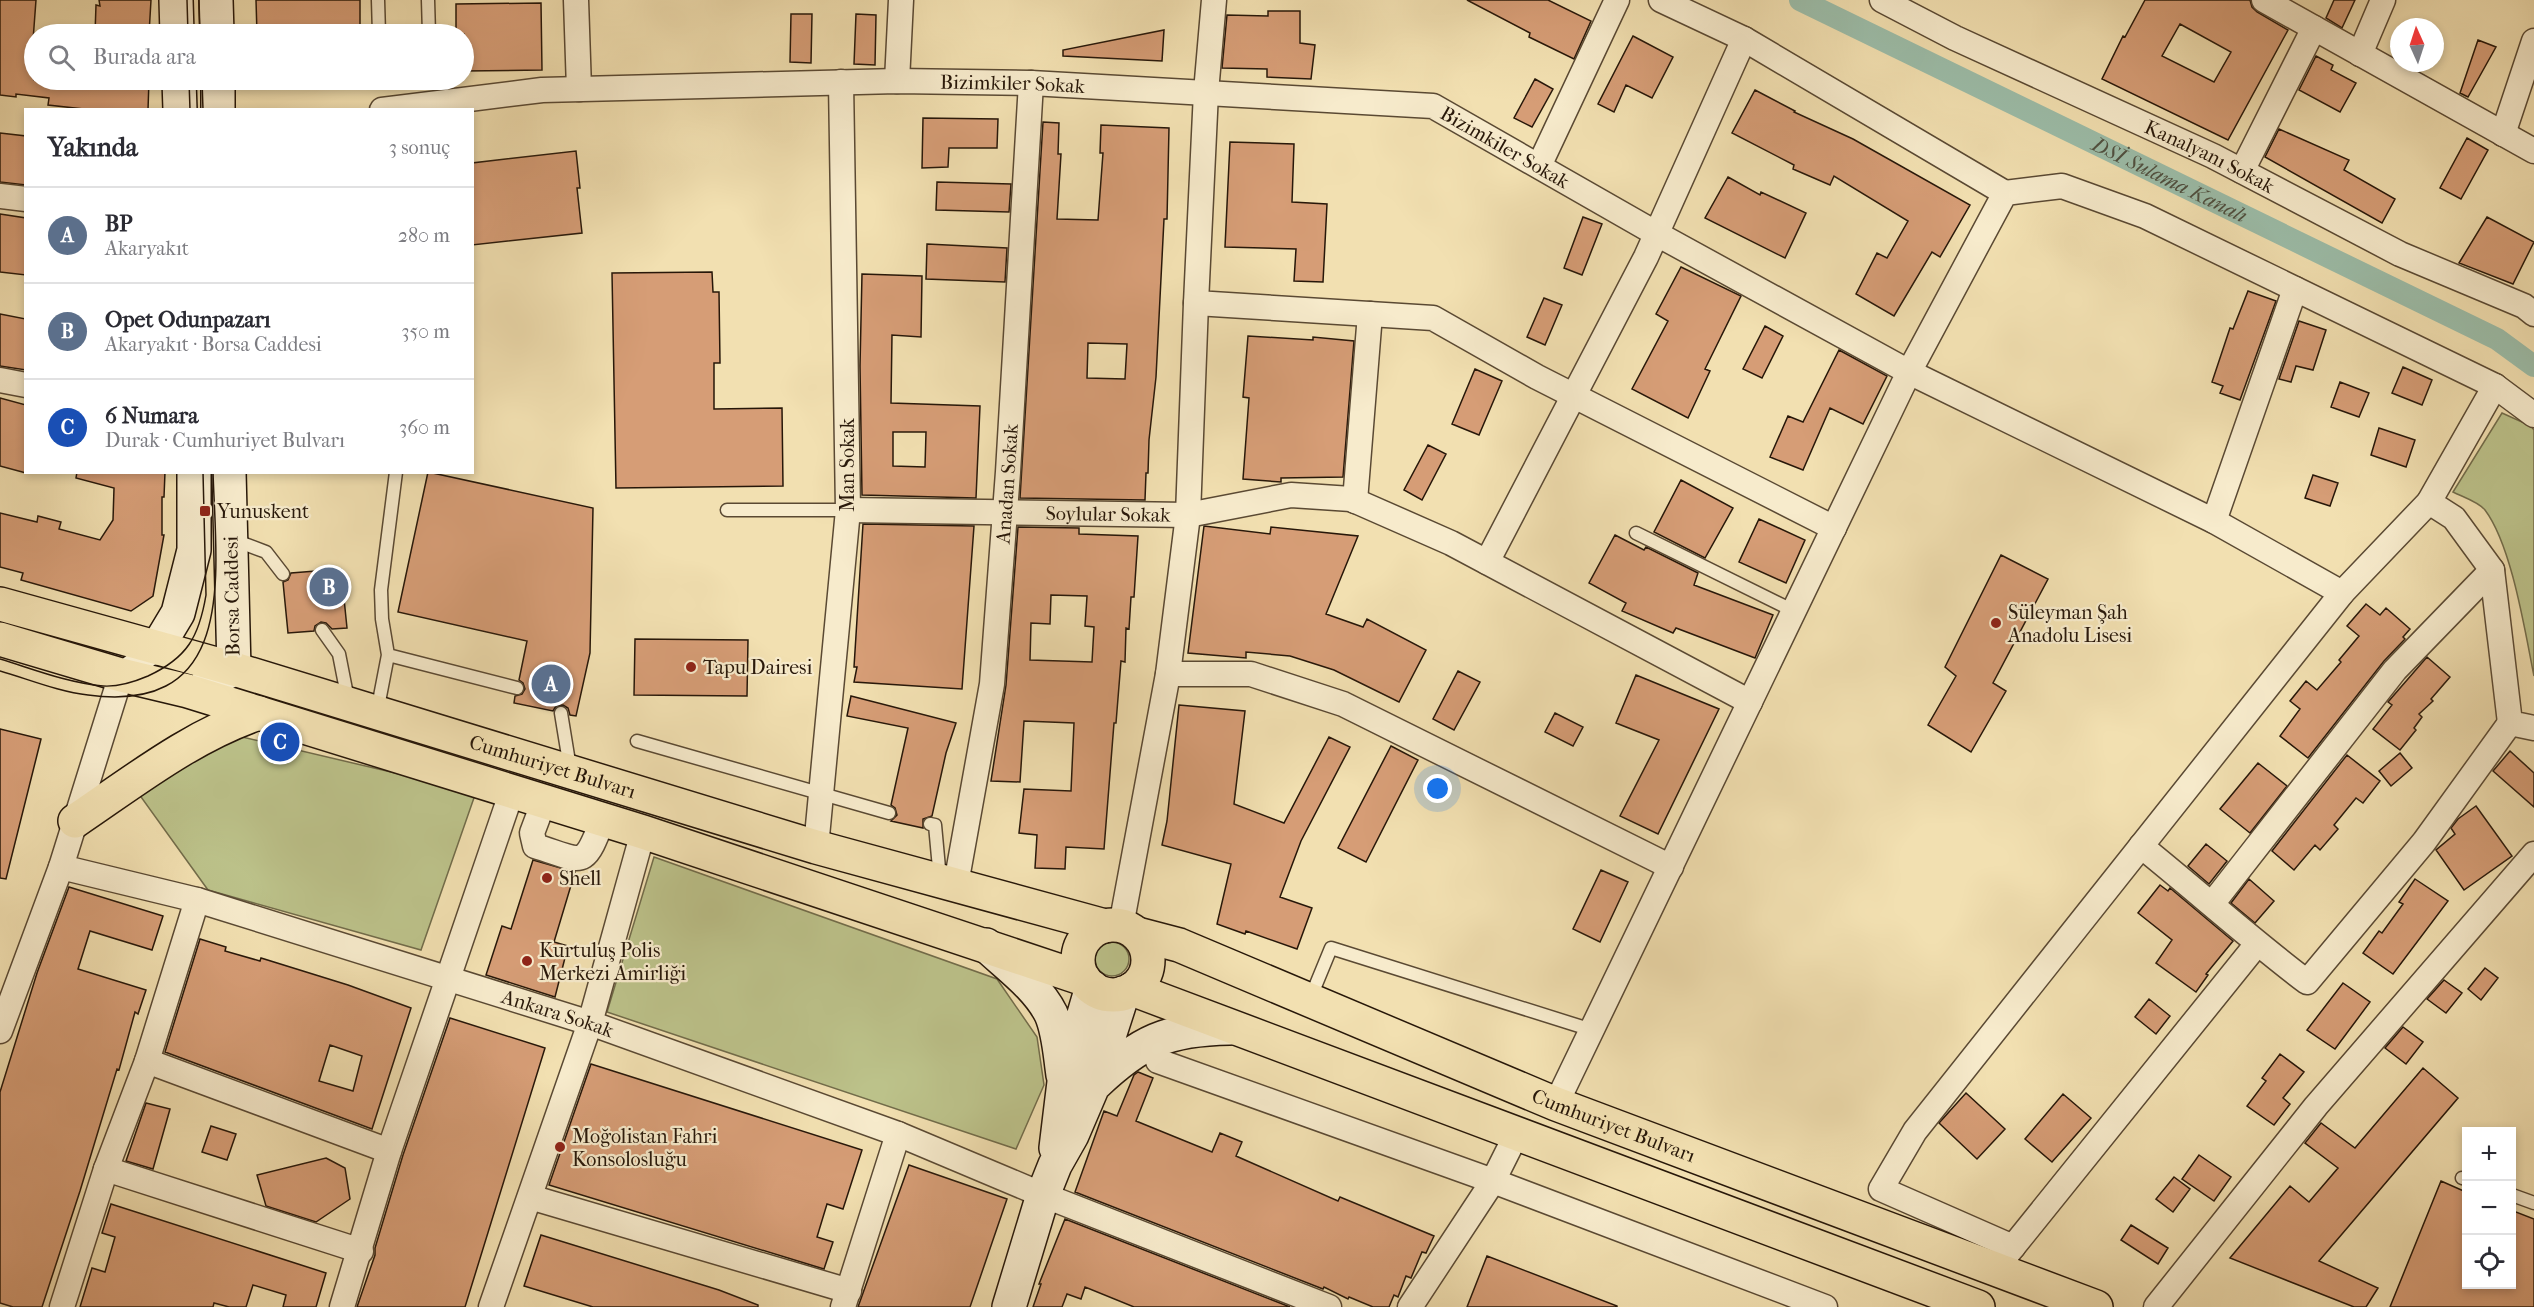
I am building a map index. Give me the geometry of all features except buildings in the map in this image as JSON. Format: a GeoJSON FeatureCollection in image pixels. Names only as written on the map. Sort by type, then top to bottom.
{"type":"FeatureCollection","features":[{"type":"Feature","properties":{"kind":"main road"},"geometry":{"type":"LineString","coordinates":[[176,0],[177,24]]}},
{"type":"Feature","properties":{"kind":"main road"},"geometry":{"type":"LineString","coordinates":[[216,0],[217,24]]}},
{"type":"Feature","properties":{"kind":"main road"},"geometry":{"type":"LineString","coordinates":[[179,90],[180,108]]}},
{"type":"Feature","properties":{"kind":"main road"},"geometry":{"type":"LineString","coordinates":[[218,90],[218,108]]}},
{"type":"Feature","properties":{"kind":"main road","name":"Borsa Caddesi"},"geometry":{"type":"LineString","coordinates":[[157,648],[178,613],[194,550],[194,474]]}},
{"type":"Feature","properties":{"kind":"main road","name":"Borsa Caddesi"},"geometry":{"type":"LineString","coordinates":[[188,692],[234,669],[229,474]]}},
{"type":"Feature","properties":{"kind":"main road","name":"Cumhuriyet Bulvarı"},"geometry":{"type":"LineString","coordinates":[[0,604],[234,669],[816,847],[1179,945],[1556,1104],[2004,1258],[2078,1304]]}},
{"type":"Feature","properties":{"kind":"main road","name":"Cumhuriyet Bulvarı"},"geometry":{"type":"LineString","coordinates":[[0,639],[259,713],[603,819],[986,945],[1230,1028],[1517,1133],[1978,1307]]}},
{"type":"Feature","properties":{"kind":"main road"},"geometry":{"type":"LineString","coordinates":[[75,821],[172,755],[259,713]]}},
{"type":"Feature","properties":{"kind":"main road"},"geometry":{"type":"LineString","coordinates":[[1121,928],[1148,952],[1148,963],[1140,982],[1108,987],[1078,962],[1080,950],[1085,939],[1094,931],[1121,928]]}},
{"type":"Feature","properties":{"kind":"main road"},"geometry":{"type":"LineString","coordinates":[[986,945],[1035,990],[1051,1015],[1059,1043],[1078,1084]]}},
{"type":"Feature","properties":{"kind":"main road"},"geometry":{"type":"LineString","coordinates":[[1009,1307],[1043,1195],[1055,1165],[1108,987]]}},
{"type":"Feature","properties":{"kind":"main road"},"geometry":{"type":"LineString","coordinates":[[1078,1084],[1149,1042],[1173,1033],[1198,1029],[1230,1028]]}},
{"type":"Feature","properties":{"kind":"street"},"geometry":{"type":"LineString","coordinates":[[576,0],[579,89]]}},
{"type":"Feature","properties":{"kind":"street"},"geometry":{"type":"LineString","coordinates":[[897,81],[901,0]]}},
{"type":"Feature","properties":{"kind":"street"},"geometry":{"type":"LineString","coordinates":[[1121,928],[1168,674],[1188,515],[1206,92],[1214,0]]}},
{"type":"Feature","properties":{"kind":"street"},"geometry":{"type":"LineString","coordinates":[[1539,166],[1617,0]]}},
{"type":"Feature","properties":{"kind":"street"},"geometry":{"type":"LineString","coordinates":[[1661,0],[1744,39],[2005,193],[2062,186],[2145,216],[2495,386],[2534,415]]}},
{"type":"Feature","properties":{"kind":"street","name":"Kanalyanı Sokak"},"geometry":{"type":"LineString","coordinates":[[1882,0],[1955,38],[2242,171],[2400,254],[2531,304]]}},
{"type":"Feature","properties":{"kind":"street"},"geometry":{"type":"LineString","coordinates":[[2264,0],[2534,151]]}},
{"type":"Feature","properties":{"kind":"street"},"geometry":{"type":"LineString","coordinates":[[2360,54],[2383,0]]}},
{"type":"Feature","properties":{"kind":"street"},"geometry":{"type":"LineString","coordinates":[[2242,171],[2314,28]]}},
{"type":"Feature","properties":{"kind":"street"},"geometry":{"type":"LineString","coordinates":[[1487,562],[1657,234],[1744,39]]}},
{"type":"Feature","properties":{"kind":"street"},"geometry":{"type":"LineString","coordinates":[[2503,134],[2528,76],[2534,41]]}},
{"type":"Feature","properties":{"kind":"street","name":"Bizimkiler Sokak"},"geometry":{"type":"LineString","coordinates":[[398,108],[542,90],[897,81],[1031,83],[1433,106],[1657,234],[1909,372],[2214,521],[2342,593]]}},
{"type":"Feature","properties":{"kind":"street","name":"Man Sokak"},"geometry":{"type":"LineString","coordinates":[[816,847],[848,510],[841,82]]}},
{"type":"Feature","properties":{"kind":"street","name":"Anadan Sokak"},"geometry":{"type":"LineString","coordinates":[[948,882],[992,684],[1005,512],[1031,83]]}},
{"type":"Feature","properties":{"kind":"street"},"geometry":{"type":"LineString","coordinates":[[1556,1104],[1909,372],[2005,193]]}},
{"type":"Feature","properties":{"kind":"street"},"geometry":{"type":"LineString","coordinates":[[0,196],[24,199]]}},
{"type":"Feature","properties":{"kind":"street"},"geometry":{"type":"LineString","coordinates":[[2214,521],[2295,289]]}},
{"type":"Feature","properties":{"kind":"street"},"geometry":{"type":"LineString","coordinates":[[1196,303],[1433,318],[1575,396],[1834,528]]}},
{"type":"Feature","properties":{"kind":"street"},"geometry":{"type":"LineString","coordinates":[[1355,501],[1370,314]]}},
{"type":"Feature","properties":{"kind":"street"},"geometry":{"type":"LineString","coordinates":[[0,380],[24,385]]}},
{"type":"Feature","properties":{"kind":"street"},"geometry":{"type":"LineString","coordinates":[[2257,944],[2004,1258],[1881,1189],[1915,1131],[2342,593],[2429,502],[2495,386]]}},
{"type":"Feature","properties":{"kind":"street","name":"Soylular Sokak"},"geometry":{"type":"LineString","coordinates":[[848,510],[1188,515],[1291,495],[1355,501],[1451,543],[1750,702]]}},
{"type":"Feature","properties":{"kind":"street"},"geometry":{"type":"LineString","coordinates":[[2141,846],[2257,944],[2307,982],[2424,842],[2510,723],[2492,570],[2454,518],[2429,502]]}},
{"type":"Feature","properties":{"kind":"street"},"geometry":{"type":"LineString","coordinates":[[2212,904],[2395,670],[2492,570]]}},
{"type":"Feature","properties":{"kind":"street"},"geometry":{"type":"LineString","coordinates":[[1,1025],[61,867],[121,675],[157,648]]}},
{"type":"Feature","properties":{"kind":"street"},"geometry":{"type":"LineString","coordinates":[[1168,674],[1251,674],[1343,704],[1482,771],[1671,867]]}},
{"type":"Feature","properties":{"kind":"street"},"geometry":{"type":"LineString","coordinates":[[2510,723],[2534,728]]}},
{"type":"Feature","properties":{"kind":"street"},"geometry":{"type":"LineString","coordinates":[[342,1307],[361,1251],[389,1151],[512,791]]}},
{"type":"Feature","properties":{"kind":"street"},"geometry":{"type":"LineString","coordinates":[[544,801],[532,833],[535,846],[577,859],[591,852],[603,819]]}},
{"type":"Feature","properties":{"kind":"street"},"geometry":{"type":"LineString","coordinates":[[497,1306],[530,1197],[590,1023],[643,832]]}},
{"type":"Feature","properties":{"kind":"street"},"geometry":{"type":"LineString","coordinates":[[2156,1307],[2316,1106],[2534,854]]}},
{"type":"Feature","properties":{"kind":"street","name":"Ankara Sokak"},"geometry":{"type":"LineString","coordinates":[[61,867],[197,900],[590,1023],[898,1134],[1043,1195],[1329,1307]]}},
{"type":"Feature","properties":{"kind":"street"},"geometry":{"type":"LineString","coordinates":[[62,1307],[106,1169],[147,1061],[197,900]]}},
{"type":"Feature","properties":{"kind":"street"},"geometry":{"type":"LineString","coordinates":[[147,1061],[389,1151]]}},
{"type":"Feature","properties":{"kind":"street"},"geometry":{"type":"LineString","coordinates":[[1158,1061],[1492,1181],[1825,1307]]}},
{"type":"Feature","properties":{"kind":"street"},"geometry":{"type":"LineString","coordinates":[[1410,1307],[1492,1181],[1517,1133]]}},
{"type":"Feature","properties":{"kind":"street"},"geometry":{"type":"LineString","coordinates":[[530,1197],[846,1299],[898,1134]]}},
{"type":"Feature","properties":{"kind":"street"},"geometry":{"type":"LineString","coordinates":[[106,1169],[361,1251]]}},
{"type":"Feature","properties":{"kind":"lane"},"geometry":{"type":"LineString","coordinates":[[378,0],[379,24]]}},
{"type":"Feature","properties":{"kind":"lane"},"geometry":{"type":"LineString","coordinates":[[428,0],[429,24]]}},
{"type":"Feature","properties":{"kind":"lane"},"geometry":{"type":"LineString","coordinates":[[363,709],[388,655],[382,619],[381,590],[396,474]]}},
{"type":"Feature","properties":{"kind":"lane"},"geometry":{"type":"LineString","coordinates":[[727,510],[848,510]]}},
{"type":"Feature","properties":{"kind":"lane"},"geometry":{"type":"LineString","coordinates":[[1636,533],[1794,611]]}},
{"type":"Feature","properties":{"kind":"lane"},"geometry":{"type":"LineString","coordinates":[[231,539],[266,552],[283,574]]}},
{"type":"Feature","properties":{"kind":"lane"},"geometry":{"type":"LineString","coordinates":[[322,630],[339,654],[363,709]]}},
{"type":"Feature","properties":{"kind":"lane"},"geometry":{"type":"LineString","coordinates":[[388,655],[517,688]]}},
{"type":"Feature","properties":{"kind":"lane"},"geometry":{"type":"LineString","coordinates":[[561,713],[571,772]]}},
{"type":"Feature","properties":{"kind":"lane"},"geometry":{"type":"LineString","coordinates":[[637,741],[889,813]]}},
{"type":"Feature","properties":{"kind":"lane"},"geometry":{"type":"LineString","coordinates":[[930,824],[935,825],[948,882]]}},
{"type":"Feature","properties":{"kind":"lane"},"geometry":{"type":"LineString","coordinates":[[1310,1000],[1331,948],[1592,1030]]}},
{"type":"Feature","properties":{"kind":"lane"},"geometry":{"type":"LineString","coordinates":[[2516,1197],[2534,1203]]}},
{"type":"Feature","properties":{"kind":"green space"},"geometry":{"type":"Polygon","coordinates":[[[2502,413],[2531,426],[2534,430],[2534,676],[2522,614],[2503,545],[2485,510],[2475,502],[2453,492],[2502,413]]]}},
{"type":"Feature","properties":{"kind":"green space"},"geometry":{"type":"Polygon","coordinates":[[[221,732],[476,792],[421,950],[208,890],[136,790],[221,732]]]}},
{"type":"Feature","properties":{"kind":"green space"},"geometry":{"type":"Polygon","coordinates":[[[654,857],[997,979],[1037,1037],[1044,1085],[1016,1149],[607,1012],[654,857]]]}},
{"type":"Feature","properties":{"kind":"green space"},"geometry":{"type":"Polygon","coordinates":[[[1112,942],[1124,947],[1129,959],[1124,971],[1112,976],[1100,971],[1095,959],[1100,947],[1112,942]]]}},
{"type":"Feature","properties":{"kind":"waterway","name":"DSİ Sulama Kanalı"},"geometry":{"type":"LineString","coordinates":[[1800,0],[2497,339],[2534,366]]}},
{"type":"Feature","properties":{"kind":"tram line"},"geometry":{"type":"LineString","coordinates":[[187,0],[188,24]]}},
{"type":"Feature","properties":{"kind":"tram line"},"geometry":{"type":"LineString","coordinates":[[199,0],[200,24]]}},
{"type":"Feature","properties":{"kind":"tram line"},"geometry":{"type":"LineString","coordinates":[[189,90],[190,108]]}},
{"type":"Feature","properties":{"kind":"tram line"},"geometry":{"type":"LineString","coordinates":[[202,90],[203,108]]}},
{"type":"Feature","properties":{"kind":"tram line"},"geometry":{"type":"LineString","coordinates":[[0,659],[64,679],[109,686],[126,684],[148,676],[173,662],[182,654],[195,634],[206,595],[203,474]]}},
{"type":"Feature","properties":{"kind":"tram line"},"geometry":{"type":"LineString","coordinates":[[0,671],[55,688],[88,695],[137,695],[172,683],[195,660],[208,628],[215,592],[213,474]]}},
{"type":"Feature","properties":{"kind":"place","name":"Yunuskent"},"geometry":{"type":"Point","coordinates":[205,511]}},
{"type":"Feature","properties":{"kind":"place","name":"Opet Odunpazarı"},"geometry":{"type":"Point","coordinates":[329,587]}},
{"type":"Feature","properties":{"kind":"place","name":"Süleyman Şah Anadolu Lisesi"},"geometry":{"type":"Point","coordinates":[1996,623]}},
{"type":"Feature","properties":{"kind":"place","name":"Tapu Dairesi"},"geometry":{"type":"Point","coordinates":[691,667]}},
{"type":"Feature","properties":{"kind":"place","name":"BP"},"geometry":{"type":"Point","coordinates":[551,684]}},
{"type":"Feature","properties":{"kind":"place","name":"6 Numara"},"geometry":{"type":"Point","coordinates":[280,742]}},
{"type":"Feature","properties":{"kind":"place","name":"Shell"},"geometry":{"type":"Point","coordinates":[547,878]}},
{"type":"Feature","properties":{"kind":"place","name":"Kurtuluş Polis Merkezi Amirliği"},"geometry":{"type":"Point","coordinates":[527,961]}},
{"type":"Feature","properties":{"kind":"place","name":"Moğolistan Fahri Konsolosluğu"},"geometry":{"type":"Point","coordinates":[560,1147]}}]}
